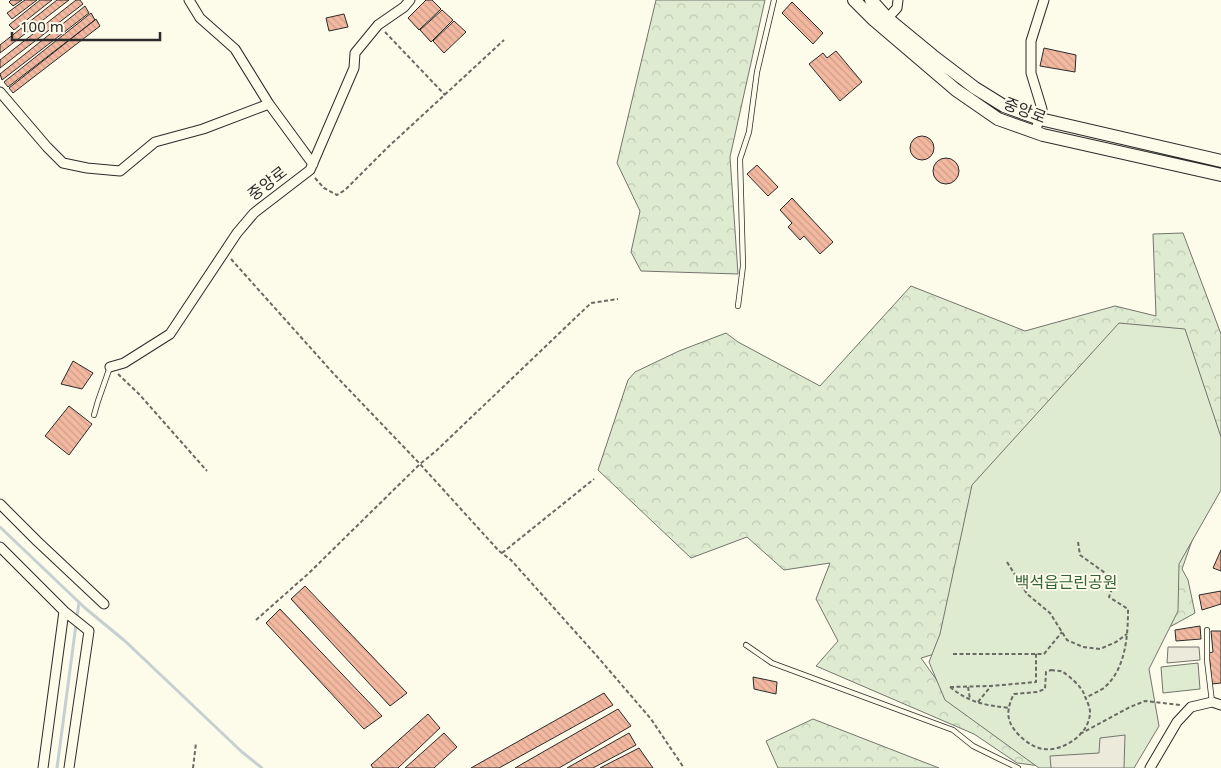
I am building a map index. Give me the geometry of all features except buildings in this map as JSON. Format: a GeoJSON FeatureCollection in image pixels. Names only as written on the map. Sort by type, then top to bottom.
{"type":"FeatureCollection","features":[{"type":"Feature","properties":{"kind":"main road","name":"중앙로"},"geometry":{"type":"LineString","coordinates":[[854,0],[975,88],[1004,106],[1040,119],[1221,161]]}},
{"type":"Feature","properties":{"kind":"main road","name":"중앙로"},"geometry":{"type":"LineString","coordinates":[[871,0],[884,22],[963,95],[998,120],[1035,132],[1221,175]]}},
{"type":"Feature","properties":{"kind":"street"},"geometry":{"type":"LineString","coordinates":[[189,0],[200,18],[235,49],[311,167]]}},
{"type":"Feature","properties":{"kind":"street","name":"중앙로"},"geometry":{"type":"LineString","coordinates":[[110,368],[124,363],[170,334],[224,252],[254,213],[311,167],[354,68],[355,53],[378,24],[404,7],[410,0]]}},
{"type":"Feature","properties":{"kind":"street"},"geometry":{"type":"LineString","coordinates":[[884,22],[898,8],[898,0]]}},
{"type":"Feature","properties":{"kind":"street"},"geometry":{"type":"LineString","coordinates":[[1035,132],[1042,109],[1031,73],[1031,41],[1044,0]]}},
{"type":"Feature","properties":{"kind":"street"},"geometry":{"type":"LineString","coordinates":[[0,92],[63,163],[87,168],[120,171],[155,142],[203,129],[269,104]]}},
{"type":"Feature","properties":{"kind":"street"},"geometry":{"type":"LineString","coordinates":[[0,504],[104,604]]}},
{"type":"Feature","properties":{"kind":"street"},"geometry":{"type":"LineString","coordinates":[[0,547],[66,612],[89,631],[69,768]]}},
{"type":"Feature","properties":{"kind":"street"},"geometry":{"type":"LineString","coordinates":[[44,768],[66,612]]}},
{"type":"Feature","properties":{"kind":"street"},"geometry":{"type":"LineString","coordinates":[[1150,768],[1178,722],[1191,707],[1217,703]]}},
{"type":"Feature","properties":{"kind":"lane"},"geometry":{"type":"LineString","coordinates":[[738,306],[743,266],[740,159],[749,132],[757,72],[774,0]]}},
{"type":"Feature","properties":{"kind":"lane"},"geometry":{"type":"LineString","coordinates":[[94,416],[110,368]]}},
{"type":"Feature","properties":{"kind":"lane"},"geometry":{"type":"LineString","coordinates":[[1207,630],[1207,660],[1217,703]]}},
{"type":"Feature","properties":{"kind":"lane"},"geometry":{"type":"LineString","coordinates":[[746,644],[772,663],[953,730],[973,746],[1018,768]]}},
{"type":"Feature","properties":{"kind":"path"},"geometry":{"type":"LineString","coordinates":[[378,24],[446,96]]}},
{"type":"Feature","properties":{"kind":"path"},"geometry":{"type":"LineString","coordinates":[[311,167],[324,188],[337,195],[345,190],[387,148],[446,96],[504,40]]}},
{"type":"Feature","properties":{"kind":"path"},"geometry":{"type":"LineString","coordinates":[[224,252],[333,373],[502,553],[511,560],[581,637],[651,718],[684,768]]}},
{"type":"Feature","properties":{"kind":"path"},"geometry":{"type":"LineString","coordinates":[[256,620],[309,573],[420,464],[436,451],[591,303],[618,299]]}},
{"type":"Feature","properties":{"kind":"path"},"geometry":{"type":"LineString","coordinates":[[110,368],[139,394],[207,471]]}},
{"type":"Feature","properties":{"kind":"path"},"geometry":{"type":"LineString","coordinates":[[502,553],[594,479]]}},
{"type":"Feature","properties":{"kind":"path"},"geometry":{"type":"LineString","coordinates":[[1078,542],[1080,555],[1115,580],[1109,597],[1128,609],[1127,634],[1121,665],[1106,687],[1086,698]]}},
{"type":"Feature","properties":{"kind":"path"},"geometry":{"type":"LineString","coordinates":[[1007,562],[1027,594],[1050,614],[1067,640],[1083,647],[1100,649],[1116,642],[1127,634]]}},
{"type":"Feature","properties":{"kind":"path"},"geometry":{"type":"LineString","coordinates":[[953,654],[1044,654],[1062,632]]}},
{"type":"Feature","properties":{"kind":"path"},"geometry":{"type":"LineString","coordinates":[[1009,708],[977,703],[964,698],[950,687],[1036,682],[1036,653]]}},
{"type":"Feature","properties":{"kind":"path"},"geometry":{"type":"LineString","coordinates":[[1051,670],[1062,671],[1084,691],[1090,712],[1087,723],[1077,738],[1056,748],[1042,749],[1028,743],[1016,731],[1009,720],[1009,708],[1014,694],[1037,692],[1045,689],[1046,672],[1051,670]]}},
{"type":"Feature","properties":{"kind":"path"},"geometry":{"type":"LineString","coordinates":[[968,686],[970,700]]}},
{"type":"Feature","properties":{"kind":"path"},"geometry":{"type":"LineString","coordinates":[[977,703],[991,686]]}},
{"type":"Feature","properties":{"kind":"path"},"geometry":{"type":"LineString","coordinates":[[1080,734],[1145,701],[1180,705]]}},
{"type":"Feature","properties":{"kind":"path"},"geometry":{"type":"LineString","coordinates":[[193,768],[196,743]]}},
{"type":"Feature","properties":{"kind":"green space"},"geometry":{"type":"Polygon","coordinates":[[[656,0],[765,0],[730,157],[738,274],[641,271],[631,252],[640,211],[617,163],[656,0]]]}},
{"type":"Feature","properties":{"kind":"green space"},"geometry":{"type":"Polygon","coordinates":[[[1183,233],[1221,334],[1221,459],[1182,569],[1188,580],[1195,613],[1148,639],[992,637],[921,658],[948,696],[1041,766],[1017,763],[974,734],[816,666],[838,641],[816,599],[830,563],[784,570],[747,537],[691,558],[598,470],[628,380],[635,372],[679,351],[726,333],[738,342],[820,386],[911,286],[1025,331],[1115,306],[1156,316],[1153,234],[1183,233]]]}},
{"type":"Feature","properties":{"kind":"green space","name":"백석읍근린공원"},"geometry":{"type":"Polygon","coordinates":[[[1119,323],[1185,329],[1221,437],[1221,490],[1179,564],[1178,611],[1149,669],[1159,726],[1134,768],[1039,768],[945,700],[929,662],[940,634],[972,485],[1119,323]]]}},
{"type":"Feature","properties":{"kind":"green space"},"geometry":{"type":"Polygon","coordinates":[[[1198,663],[1200,689],[1163,693],[1161,667],[1198,663]]]}},
{"type":"Feature","properties":{"kind":"green space"},"geometry":{"type":"Polygon","coordinates":[[[813,719],[939,768],[778,768],[766,741],[813,719]]]}},
{"type":"Feature","properties":{"kind":"shaded area"},"geometry":{"type":"Polygon","coordinates":[[[1168,647],[1199,647],[1200,660],[1167,663],[1168,647]]]}},
{"type":"Feature","properties":{"kind":"shaded area"},"geometry":{"type":"Polygon","coordinates":[[[1125,735],[1124,768],[1051,768],[1050,756],[1099,753],[1100,738],[1125,735]]]}},
{"type":"Feature","properties":{"kind":"waterway"},"geometry":{"type":"LineString","coordinates":[[0,527],[85,608],[125,641],[242,752],[262,768]]}},
{"type":"Feature","properties":{"kind":"waterway"},"geometry":{"type":"LineString","coordinates":[[57,768],[79,602]]}}]}
